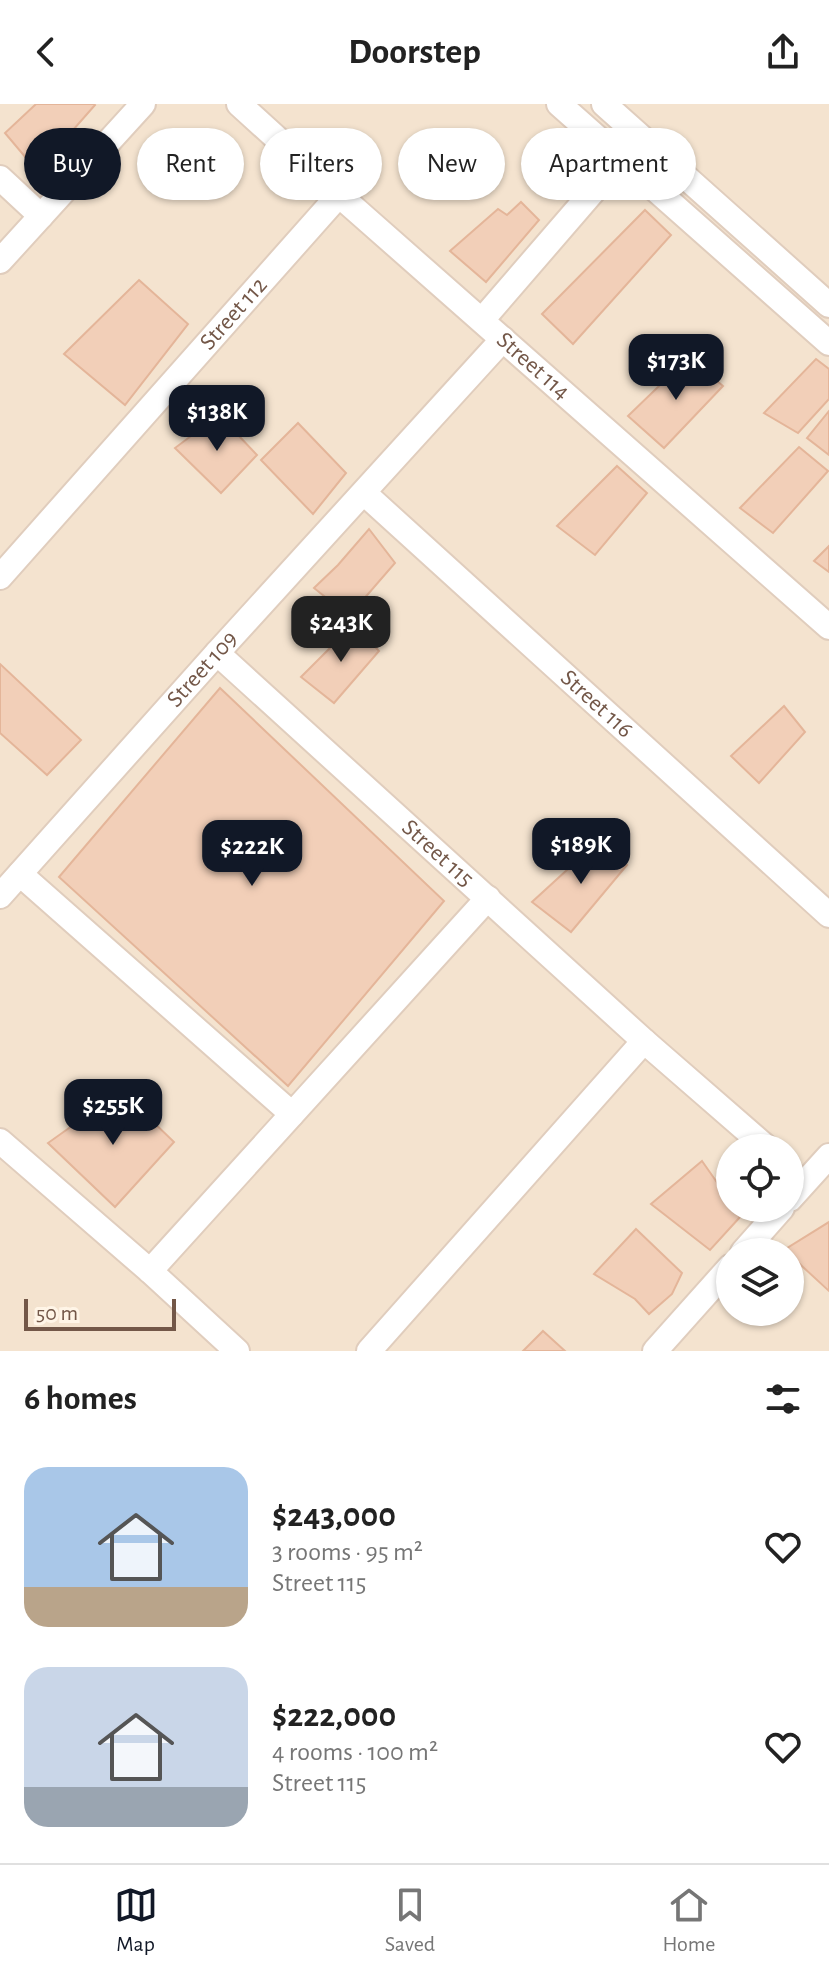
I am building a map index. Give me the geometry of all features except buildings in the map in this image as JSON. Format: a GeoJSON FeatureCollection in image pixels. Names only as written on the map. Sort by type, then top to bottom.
{"type":"FeatureCollection","features":[{"type":"Feature","properties":{"kind":"street"},"geometry":{"type":"LineString","coordinates":[[0,261],[143,104]]}},
{"type":"Feature","properties":{"kind":"street","name":"Street 114"},"geometry":{"type":"LineString","coordinates":[[239,104],[265,128]]}},
{"type":"Feature","properties":{"kind":"street"},"geometry":{"type":"LineString","coordinates":[[559,104],[586,128]]}},
{"type":"Feature","properties":{"kind":"street"},"geometry":{"type":"LineString","coordinates":[[604,104],[829,305]]}},
{"type":"Feature","properties":{"kind":"street"},"geometry":{"type":"LineString","coordinates":[[0,178],[41,216]]}},
{"type":"Feature","properties":{"kind":"street","name":"Street 112"},"geometry":{"type":"LineString","coordinates":[[0,577],[335,200]]}},
{"type":"Feature","properties":{"kind":"street","name":"Street 114"},"geometry":{"type":"LineString","coordinates":[[345,200],[829,627]]}},
{"type":"Feature","properties":{"kind":"street"},"geometry":{"type":"LineString","coordinates":[[482,320],[586,200]]}},
{"type":"Feature","properties":{"kind":"street"},"geometry":{"type":"LineString","coordinates":[[667,200],[829,343]]}},
{"type":"Feature","properties":{"kind":"street","name":"Street 109"},"geometry":{"type":"LineString","coordinates":[[0,896],[503,339]]}},
{"type":"Feature","properties":{"kind":"street","name":"Street 116"},"geometry":{"type":"LineString","coordinates":[[364,493],[829,915]]}},
{"type":"Feature","properties":{"kind":"street","name":"Street 115"},"geometry":{"type":"LineString","coordinates":[[217,653],[644,1041],[751,1134]]}},
{"type":"Feature","properties":{"kind":"street"},"geometry":{"type":"LineString","coordinates":[[20,874],[292,1114]]}},
{"type":"Feature","properties":{"kind":"street"},"geometry":{"type":"LineString","coordinates":[[150,1271],[488,898]]}},
{"type":"Feature","properties":{"kind":"street"},"geometry":{"type":"LineString","coordinates":[[369,1351],[644,1041]]}},
{"type":"Feature","properties":{"kind":"street"},"geometry":{"type":"LineString","coordinates":[[0,1141],[237,1351]]}},
{"type":"Feature","properties":{"kind":"street"},"geometry":{"type":"LineString","coordinates":[[804,1176],[829,1156]]}},
{"type":"Feature","properties":{"kind":"street"},"geometry":{"type":"LineString","coordinates":[[755,1238],[770,1222]]}},
{"type":"Feature","properties":{"kind":"street"},"geometry":{"type":"LineString","coordinates":[[655,1351],[716,1283]]}},
{"type":"Feature","properties":{"kind":"shaded area"},"geometry":{"type":"Polygon","coordinates":[[[0,104],[829,104],[829,1351],[0,1351],[0,104]]]}}]}
